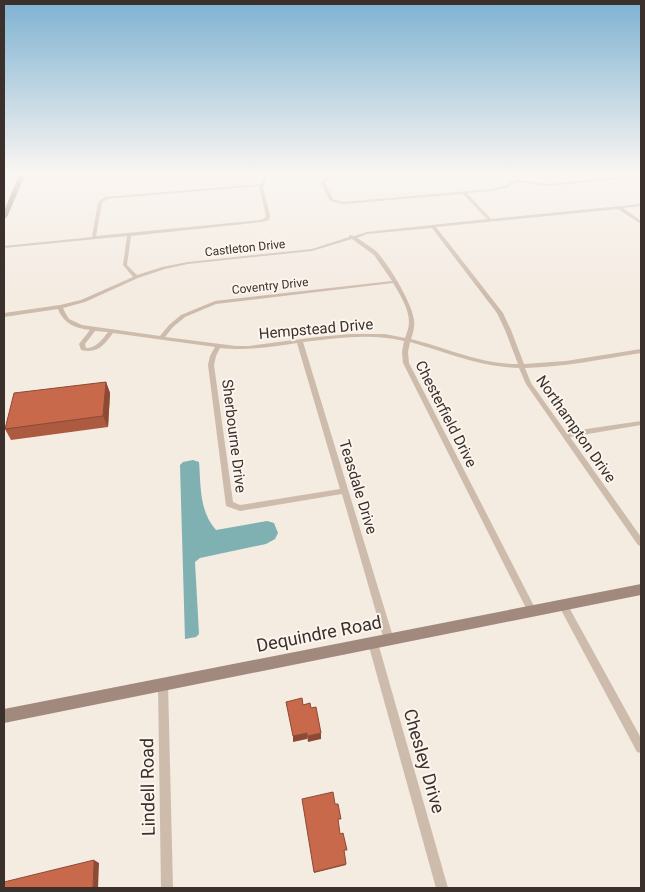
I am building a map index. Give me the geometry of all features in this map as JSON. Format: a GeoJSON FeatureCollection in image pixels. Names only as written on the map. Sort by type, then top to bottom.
{"type":"FeatureCollection","features":[{"type":"Feature","properties":{"kind":"main road","name":"Dequindre Road"},"geometry":{"type":"LineString","coordinates":[[4,716],[641,589]]}},
{"type":"Feature","properties":{"kind":"street"},"geometry":{"type":"LineString","coordinates":[[94,237],[98,215]]}},
{"type":"Feature","properties":{"kind":"street"},"geometry":{"type":"LineString","coordinates":[[4,247],[254,222],[267,219],[268,215]]}},
{"type":"Feature","properties":{"kind":"street"},"geometry":{"type":"LineString","coordinates":[[485,215],[490,220]]}},
{"type":"Feature","properties":{"kind":"street","name":"Castleton Drive"},"geometry":{"type":"LineString","coordinates":[[4,314],[60,307],[93,298],[136,277],[157,270],[188,264],[312,250],[332,245],[351,236],[367,233],[548,215]]}},
{"type":"Feature","properties":{"kind":"street"},"geometry":{"type":"LineString","coordinates":[[629,215],[641,223]]}},
{"type":"Feature","properties":{"kind":"street","name":"Northampton Drive"},"geometry":{"type":"LineString","coordinates":[[433,226],[503,319],[528,383],[641,543]]}},
{"type":"Feature","properties":{"kind":"street"},"geometry":{"type":"LineString","coordinates":[[129,234],[125,265],[136,277]]}},
{"type":"Feature","properties":{"kind":"street","name":"Chesterfield Drive"},"geometry":{"type":"LineString","coordinates":[[351,236],[377,256],[394,282],[411,314],[411,327],[404,353],[406,363],[532,611]]}},
{"type":"Feature","properties":{"kind":"street","name":"Coventry Drive"},"geometry":{"type":"LineString","coordinates":[[161,338],[171,326],[184,316],[215,303],[394,282]]}},
{"type":"Feature","properties":{"kind":"street","name":"Hempstead Drive"},"geometry":{"type":"LineString","coordinates":[[60,307],[67,320],[81,327],[218,346],[249,348],[367,335],[408,339],[426,343],[475,361],[520,366],[559,363],[641,351]]}},
{"type":"Feature","properties":{"kind":"street"},"geometry":{"type":"LineString","coordinates":[[94,330],[82,344],[83,349],[97,348],[111,332]]}},
{"type":"Feature","properties":{"kind":"street","name":"Teasdale Drive"},"geometry":{"type":"LineString","coordinates":[[300,342],[390,640]]}},
{"type":"Feature","properties":{"kind":"street","name":"Sherbourne Drive"},"geometry":{"type":"LineString","coordinates":[[218,346],[211,365],[229,504],[240,508],[344,491]]}},
{"type":"Feature","properties":{"kind":"street"},"geometry":{"type":"LineString","coordinates":[[564,435],[641,423]]}},
{"type":"Feature","properties":{"kind":"street"},"geometry":{"type":"LineString","coordinates":[[563,605],[641,748]]}},
{"type":"Feature","properties":{"kind":"street","name":"Chesley Drive"},"geometry":{"type":"LineString","coordinates":[[373,643],[442,888]]}},
{"type":"Feature","properties":{"kind":"street","name":"Lindell Road"},"geometry":{"type":"LineString","coordinates":[[163,684],[167,888]]}},
{"type":"Feature","properties":{"kind":"water"},"geometry":{"type":"Polygon","coordinates":[[[193,460],[199,462],[201,489],[206,515],[216,530],[267,521],[274,523],[278,533],[275,539],[266,544],[200,558],[195,562],[199,634],[196,637],[185,639],[180,465],[183,462],[193,460]]]}},
{"type":"Feature","properties":{"kind":"building"},"geometry":{"type":"Polygon","coordinates":[[[106,382],[103,416],[5,429],[14,393],[106,382]]]}},
{"type":"Feature","properties":{"kind":"building"},"geometry":{"type":"Polygon","coordinates":[[[302,698],[303,705],[310,703],[311,708],[316,707],[321,733],[293,736],[286,702],[302,698]]]}},
{"type":"Feature","properties":{"kind":"building"},"geometry":{"type":"Polygon","coordinates":[[[333,792],[341,819],[338,819],[340,834],[343,833],[347,850],[344,850],[346,864],[314,872],[302,799],[333,792]]]}},
{"type":"Feature","properties":{"kind":"building"},"geometry":{"type":"Polygon","coordinates":[[[94,860],[93,888],[4,888],[4,882],[94,860]]]}}]}
